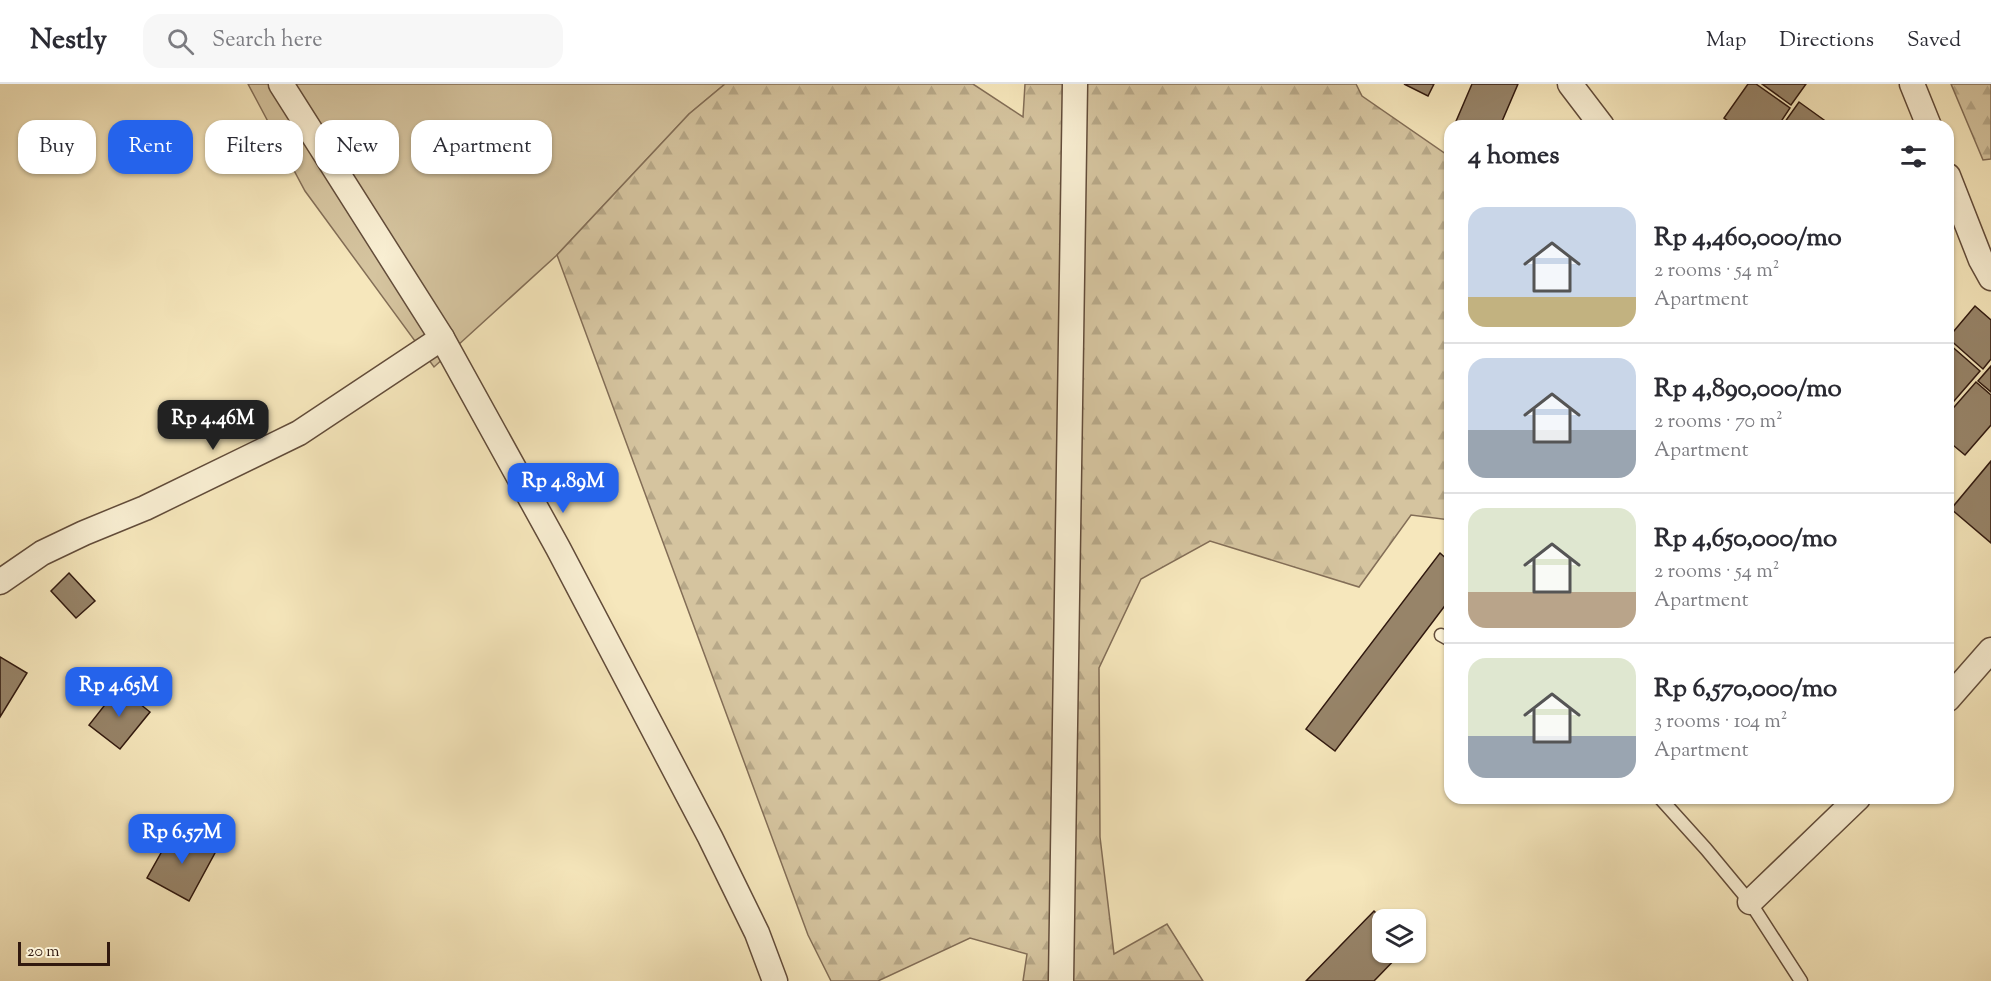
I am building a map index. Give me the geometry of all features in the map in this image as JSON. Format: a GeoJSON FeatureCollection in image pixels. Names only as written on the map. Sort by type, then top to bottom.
{"type":"FeatureCollection","features":[{"type":"Feature","properties":{"kind":"street"},"geometry":{"type":"LineString","coordinates":[[281,84],[442,338],[558,548],[710,837],[758,933],[775,981]]}},
{"type":"Feature","properties":{"kind":"street"},"geometry":{"type":"LineString","coordinates":[[1061,981],[1075,84]]}},
{"type":"Feature","properties":{"kind":"street"},"geometry":{"type":"LineString","coordinates":[[1569,84],[1597,120]]}},
{"type":"Feature","properties":{"kind":"street"},"geometry":{"type":"LineString","coordinates":[[1912,84],[1927,120]]}},
{"type":"Feature","properties":{"kind":"street"},"geometry":{"type":"LineString","coordinates":[[1954,191],[1981,260],[1991,278]]}},
{"type":"Feature","properties":{"kind":"street"},"geometry":{"type":"LineString","coordinates":[[0,582],[42,553],[145,508],[299,433],[442,338]]}},
{"type":"Feature","properties":{"kind":"street"},"geometry":{"type":"LineString","coordinates":[[1954,692],[1991,650]]}},
{"type":"Feature","properties":{"kind":"street"},"geometry":{"type":"LineString","coordinates":[[1750,902],[1852,804]]}},
{"type":"Feature","properties":{"kind":"lane"},"geometry":{"type":"LineString","coordinates":[[1665,804],[1750,902],[1801,981]]}},
{"type":"Feature","properties":{"kind":"green space"},"geometry":{"type":"Polygon","coordinates":[[[248,84],[725,84],[689,114],[557,255],[434,367],[305,191],[296,174],[303,174],[303,120],[267,120],[248,84]]]}},
{"type":"Feature","properties":{"kind":"green space"},"geometry":{"type":"Polygon","coordinates":[[[725,84],[973,84],[1023,117],[1025,84],[1356,84],[1362,96],[1444,153],[1444,519],[1411,515],[1359,587],[1210,541],[1141,579],[1099,668],[1100,837],[1114,954],[1167,924],[1203,981],[1023,981],[1027,954],[970,938],[878,981],[831,981],[808,935],[557,255],[689,114],[725,84]]]}},
{"type":"Feature","properties":{"kind":"green space"},"geometry":{"type":"Polygon","coordinates":[[[1951,84],[1991,84],[1991,159],[1983,160],[1951,84]]]}},
{"type":"Feature","properties":{"kind":"building"},"geometry":{"type":"Polygon","coordinates":[[[1404,84],[1434,84],[1428,96],[1404,84]]]}},
{"type":"Feature","properties":{"kind":"building"},"geometry":{"type":"Polygon","coordinates":[[[1472,84],[1518,84],[1503,120],[1457,120],[1472,84]]]}},
{"type":"Feature","properties":{"kind":"building"},"geometry":{"type":"Polygon","coordinates":[[[1748,84],[1756,84],[1790,108],[1782,120],[1727,120],[1724,118],[1748,84]]]}},
{"type":"Feature","properties":{"kind":"building"},"geometry":{"type":"Polygon","coordinates":[[[1762,84],[1806,84],[1791,105],[1762,84]]]}},
{"type":"Feature","properties":{"kind":"building"},"geometry":{"type":"Polygon","coordinates":[[[1799,102],[1824,120],[1786,120],[1799,102]]]}},
{"type":"Feature","properties":{"kind":"building"},"geometry":{"type":"Polygon","coordinates":[[[1975,306],[1991,320],[1991,359],[1983,369],[1954,343],[1954,331],[1975,306]]]}},
{"type":"Feature","properties":{"kind":"building"},"geometry":{"type":"Polygon","coordinates":[[[1954,348],[1980,371],[1954,401],[1954,348]]]}},
{"type":"Feature","properties":{"kind":"building"},"geometry":{"type":"Polygon","coordinates":[[[1991,366],[1991,392],[1978,381],[1991,366]]]}},
{"type":"Feature","properties":{"kind":"building"},"geometry":{"type":"Polygon","coordinates":[[[1976,382],[1991,395],[1991,425],[1965,455],[1954,446],[1954,407],[1976,382]]]}},
{"type":"Feature","properties":{"kind":"building"},"geometry":{"type":"Polygon","coordinates":[[[1991,461],[1991,543],[1954,512],[1954,505],[1991,461]]]}},
{"type":"Feature","properties":{"kind":"building"},"geometry":{"type":"Polygon","coordinates":[[[1440,553],[1444,557],[1444,607],[1335,751],[1306,729],[1440,553]]]}},
{"type":"Feature","properties":{"kind":"building"},"geometry":{"type":"Polygon","coordinates":[[[69,573],[95,601],[76,618],[51,591],[69,573]]]}},
{"type":"Feature","properties":{"kind":"building"},"geometry":{"type":"Polygon","coordinates":[[[0,657],[27,673],[0,717],[0,657]]]}},
{"type":"Feature","properties":{"kind":"building"},"geometry":{"type":"Polygon","coordinates":[[[119,687],[150,712],[120,749],[89,725],[119,687]]]}},
{"type":"Feature","properties":{"kind":"building"},"geometry":{"type":"Polygon","coordinates":[[[175,828],[216,851],[189,901],[147,878],[175,828]]]}},
{"type":"Feature","properties":{"kind":"building"},"geometry":{"type":"Polygon","coordinates":[[[1372,913],[1372,963],[1391,963],[1374,981],[1306,981],[1372,913]]]}}]}
